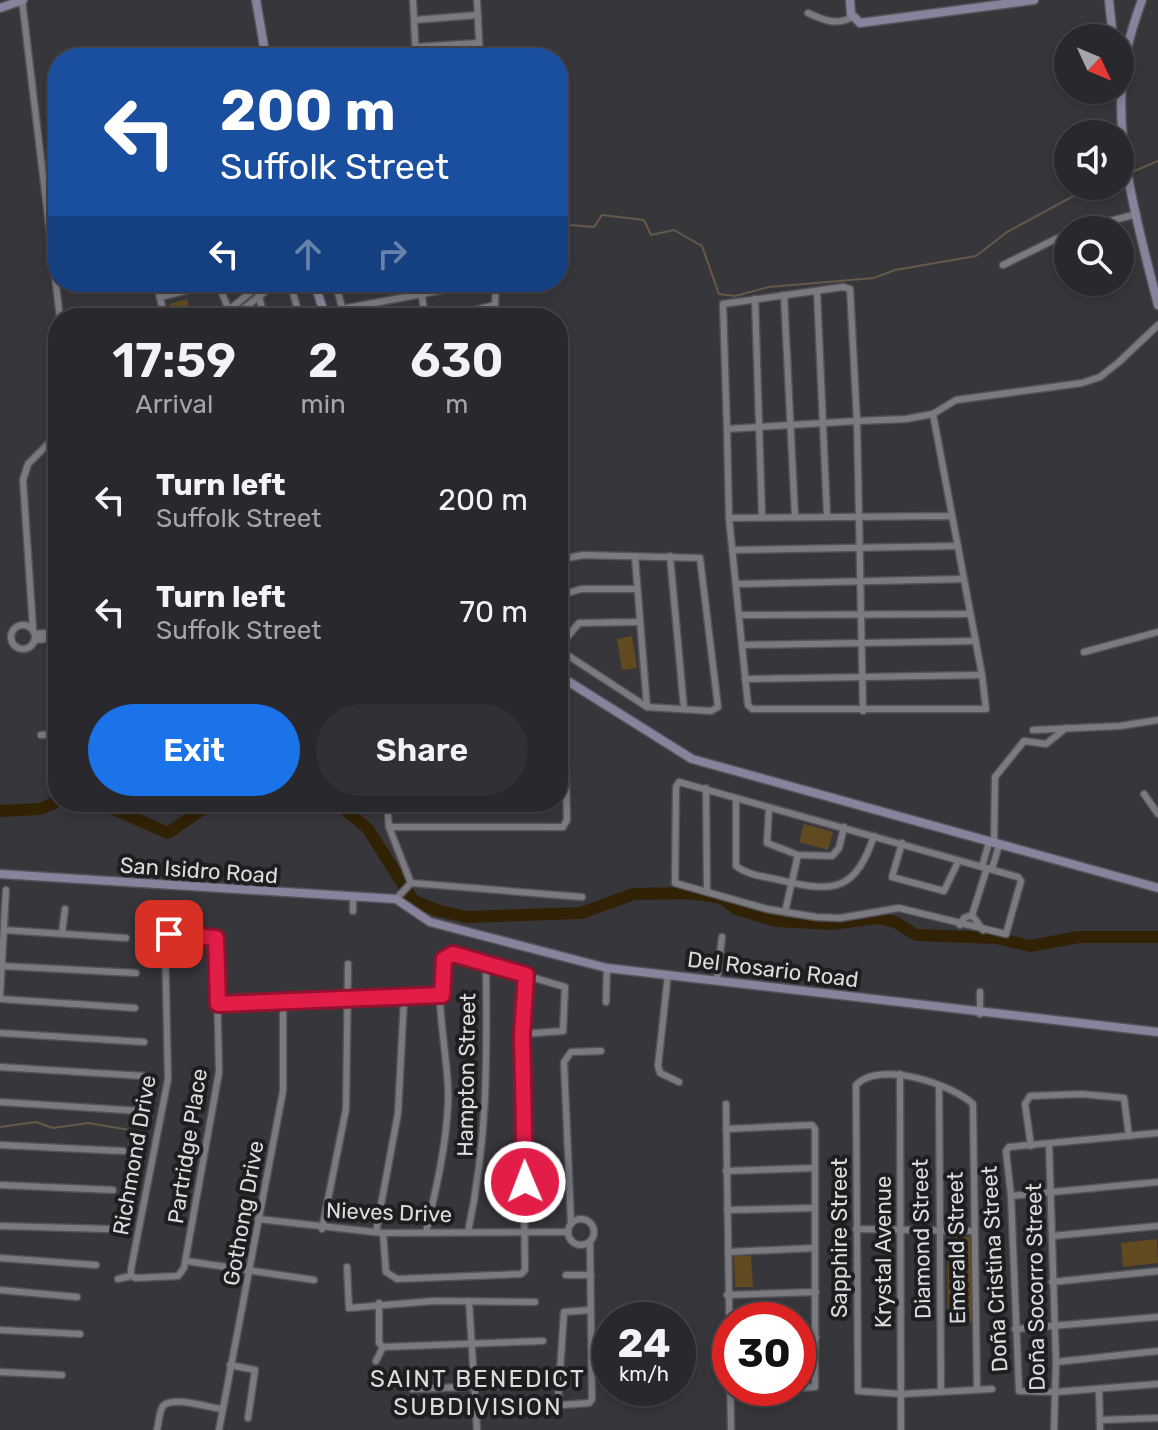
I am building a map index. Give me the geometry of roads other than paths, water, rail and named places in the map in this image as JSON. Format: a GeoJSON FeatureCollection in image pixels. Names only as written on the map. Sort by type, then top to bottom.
{"type":"FeatureCollection","features":[{"type":"Feature","properties":{"kind":"main road"},"geometry":{"type":"LineString","coordinates":[[0,8],[22,0]]}},
{"type":"Feature","properties":{"kind":"main road"},"geometry":{"type":"LineString","coordinates":[[256,0],[264,48]]}},
{"type":"Feature","properties":{"kind":"main road"},"geometry":{"type":"LineString","coordinates":[[850,0],[852,17],[860,23],[1034,0]]}},
{"type":"Feature","properties":{"kind":"main road"},"geometry":{"type":"LineString","coordinates":[[1109,0],[1112,24]]}},
{"type":"Feature","properties":{"kind":"main road"},"geometry":{"type":"LineString","coordinates":[[1134,26],[1142,0]]}},
{"type":"Feature","properties":{"kind":"main road"},"geometry":{"type":"LineString","coordinates":[[1124,104],[1130,179],[1158,305]]}},
{"type":"Feature","properties":{"kind":"main road"},"geometry":{"type":"LineString","coordinates":[[568,681],[692,759],[1158,888]]}},
{"type":"Feature","properties":{"kind":"main road","name":"San Isidro Road"},"geometry":{"type":"LineString","coordinates":[[0,874],[353,896],[398,895]]}},
{"type":"Feature","properties":{"kind":"main road","name":"Del Rosario Road"},"geometry":{"type":"LineString","coordinates":[[398,895],[430,922],[607,968],[980,1014],[1158,1032]]}},
{"type":"Feature","properties":{"kind":"street"},"geometry":{"type":"LineString","coordinates":[[22,0],[48,218]]}},
{"type":"Feature","properties":{"kind":"street"},"geometry":{"type":"LineString","coordinates":[[413,0],[415,47],[479,43]]}},
{"type":"Feature","properties":{"kind":"street"},"geometry":{"type":"LineString","coordinates":[[477,0],[479,48]]}},
{"type":"Feature","properties":{"kind":"street"},"geometry":{"type":"LineString","coordinates":[[808,13],[824,20],[840,22],[852,17]]}},
{"type":"Feature","properties":{"kind":"street"},"geometry":{"type":"LineString","coordinates":[[414,20],[478,15]]}},
{"type":"Feature","properties":{"kind":"street"},"geometry":{"type":"LineString","coordinates":[[1129,216],[1137,214]]}},
{"type":"Feature","properties":{"kind":"street"},"geometry":{"type":"LineString","coordinates":[[1003,265],[1054,240]]}},
{"type":"Feature","properties":{"kind":"street"},"geometry":{"type":"LineString","coordinates":[[863,711],[860,514],[850,289],[726,302],[722,307],[729,518],[748,705],[752,709],[863,711],[986,709],[933,414]]}},
{"type":"Feature","properties":{"kind":"street"},"geometry":{"type":"LineString","coordinates":[[817,291],[827,515]]}},
{"type":"Feature","properties":{"kind":"street"},"geometry":{"type":"LineString","coordinates":[[159,292],[163,308]]}},
{"type":"Feature","properties":{"kind":"street"},"geometry":{"type":"LineString","coordinates":[[160,297],[181,292]]}},
{"type":"Feature","properties":{"kind":"street"},"geometry":{"type":"LineString","coordinates":[[232,308],[250,292]]}},
{"type":"Feature","properties":{"kind":"street"},"geometry":{"type":"LineString","coordinates":[[258,292],[261,308]]}},
{"type":"Feature","properties":{"kind":"street"},"geometry":{"type":"LineString","coordinates":[[244,308],[264,292]]}},
{"type":"Feature","properties":{"kind":"street"},"geometry":{"type":"LineString","coordinates":[[421,292],[424,308]]}},
{"type":"Feature","properties":{"kind":"street"},"geometry":{"type":"LineString","coordinates":[[348,308],[440,292]]}},
{"type":"Feature","properties":{"kind":"street"},"geometry":{"type":"LineString","coordinates":[[479,308],[497,303],[496,292]]}},
{"type":"Feature","properties":{"kind":"street"},"geometry":{"type":"LineString","coordinates":[[784,295],[795,516]]}},
{"type":"Feature","properties":{"kind":"street"},"geometry":{"type":"LineString","coordinates":[[755,299],[762,516]]}},
{"type":"Feature","properties":{"kind":"street"},"geometry":{"type":"LineString","coordinates":[[727,429],[898,420],[933,414],[956,400],[1082,383],[1100,377],[1158,325]]}},
{"type":"Feature","properties":{"kind":"street"},"geometry":{"type":"LineString","coordinates":[[34,634],[23,480],[28,464],[48,444]]}},
{"type":"Feature","properties":{"kind":"street"},"geometry":{"type":"LineString","coordinates":[[729,518],[860,514],[952,516]]}},
{"type":"Feature","properties":{"kind":"street"},"geometry":{"type":"LineString","coordinates":[[732,550],[958,546]]}},
{"type":"Feature","properties":{"kind":"street"},"geometry":{"type":"LineString","coordinates":[[568,558],[583,555],[695,556],[703,563],[718,707],[711,711],[647,707],[568,656]]}},
{"type":"Feature","properties":{"kind":"street"},"geometry":{"type":"LineString","coordinates":[[670,556],[684,709]]}},
{"type":"Feature","properties":{"kind":"street"},"geometry":{"type":"LineString","coordinates":[[635,557],[647,707]]}},
{"type":"Feature","properties":{"kind":"street"},"geometry":{"type":"LineString","coordinates":[[736,584],[964,579]]}},
{"type":"Feature","properties":{"kind":"street"},"geometry":{"type":"LineString","coordinates":[[568,593],[581,589],[636,589]]}},
{"type":"Feature","properties":{"kind":"street"},"geometry":{"type":"LineString","coordinates":[[739,615],[862,612],[970,614]]}},
{"type":"Feature","properties":{"kind":"street"},"geometry":{"type":"LineString","coordinates":[[568,637],[579,623],[638,622]]}},
{"type":"Feature","properties":{"kind":"street"},"geometry":{"type":"LineString","coordinates":[[1084,652],[1158,632]]}},
{"type":"Feature","properties":{"kind":"street"},"geometry":{"type":"LineString","coordinates":[[34,634],[48,633]]}},
{"type":"Feature","properties":{"kind":"street"},"geometry":{"type":"LineString","coordinates":[[34,634],[48,636]]}},
{"type":"Feature","properties":{"kind":"street"},"geometry":{"type":"LineString","coordinates":[[742,645],[976,641]]}},
{"type":"Feature","properties":{"kind":"street"},"geometry":{"type":"LineString","coordinates":[[745,679],[982,675]]}},
{"type":"Feature","properties":{"kind":"street"},"geometry":{"type":"LineString","coordinates":[[1033,730],[1120,726],[1158,720]]}},
{"type":"Feature","properties":{"kind":"street"},"geometry":{"type":"LineString","coordinates":[[972,915],[994,844],[995,777],[1024,741],[1046,744],[1066,728]]}},
{"type":"Feature","properties":{"kind":"street"},"geometry":{"type":"LineString","coordinates":[[41,735],[48,735]]}},
{"type":"Feature","properties":{"kind":"street"},"geometry":{"type":"LineString","coordinates":[[679,782],[736,799],[902,843],[1021,881],[1006,934],[899,908],[840,918],[785,912],[675,883],[676,787],[679,782]]}},
{"type":"Feature","properties":{"kind":"street"},"geometry":{"type":"LineString","coordinates":[[706,788],[707,889]]}},
{"type":"Feature","properties":{"kind":"street"},"geometry":{"type":"LineString","coordinates":[[1144,794],[1158,814]]}},
{"type":"Feature","properties":{"kind":"street"},"geometry":{"type":"LineString","coordinates":[[736,799],[736,866],[790,883],[821,888],[846,882],[865,863],[874,836]]}},
{"type":"Feature","properties":{"kind":"street"},"geometry":{"type":"LineString","coordinates":[[769,808],[767,843],[798,855],[832,856],[839,848],[844,827]]}},
{"type":"Feature","properties":{"kind":"street"},"geometry":{"type":"LineString","coordinates":[[388,812],[389,827],[410,884]]}},
{"type":"Feature","properties":{"kind":"street"},"geometry":{"type":"LineString","coordinates":[[389,827],[563,827],[567,820],[565,812]]}},
{"type":"Feature","properties":{"kind":"street"},"geometry":{"type":"LineString","coordinates":[[902,843],[892,877],[944,891],[958,862]]}},
{"type":"Feature","properties":{"kind":"street"},"geometry":{"type":"LineString","coordinates":[[785,912],[798,855]]}},
{"type":"Feature","properties":{"kind":"street"},"geometry":{"type":"LineString","coordinates":[[398,895],[410,884],[582,897]]}},
{"type":"Feature","properties":{"kind":"street"},"geometry":{"type":"LineString","coordinates":[[6,890],[2,913],[0,998],[135,1008]]}},
{"type":"Feature","properties":{"kind":"street"},"geometry":{"type":"LineString","coordinates":[[353,896],[353,911]]}},
{"type":"Feature","properties":{"kind":"street"},"geometry":{"type":"LineString","coordinates":[[62,933],[65,909]]}},
{"type":"Feature","properties":{"kind":"street"},"geometry":{"type":"LineString","coordinates":[[960,925],[964,918],[972,915]]}},
{"type":"Feature","properties":{"kind":"street"},"geometry":{"type":"LineString","coordinates":[[972,915],[980,921],[983,930]]}},
{"type":"Feature","properties":{"kind":"street"},"geometry":{"type":"LineString","coordinates":[[4,930],[126,938]]}},
{"type":"Feature","properties":{"kind":"street","name":"Richmond Drive"},"geometry":{"type":"LineString","coordinates":[[131,1276],[168,1079],[165,940],[169,934],[206,936]]}},
{"type":"Feature","properties":{"kind":"street","name":"Partridge Place"},"geometry":{"type":"LineString","coordinates":[[131,1276],[164,1277],[182,1273],[186,1261],[218,1086],[216,938],[206,936]]}},
{"type":"Feature","properties":{"kind":"street"},"geometry":{"type":"LineString","coordinates":[[717,980],[722,937]]}},
{"type":"Feature","properties":{"kind":"street"},"geometry":{"type":"LineString","coordinates":[[426,1232],[441,1170],[449,1102],[442,995],[446,956],[453,954],[565,987],[565,1029],[522,1034]]}},
{"type":"Feature","properties":{"kind":"street"},"geometry":{"type":"LineString","coordinates":[[322,1229],[346,1109],[348,964]]}},
{"type":"Feature","properties":{"kind":"street","name":"Hampton Street"},"geometry":{"type":"LineString","coordinates":[[468,1232],[482,1167],[487,1098],[486,965]]}},
{"type":"Feature","properties":{"kind":"street"},"geometry":{"type":"LineString","coordinates":[[2,966],[136,973]]}},
{"type":"Feature","properties":{"kind":"street"},"geometry":{"type":"LineString","coordinates":[[606,1002],[607,968]]}},
{"type":"Feature","properties":{"kind":"street"},"geometry":{"type":"LineString","coordinates":[[668,974],[658,1066],[660,1073],[679,1082]]}},
{"type":"Feature","properties":{"kind":"street"},"geometry":{"type":"LineString","coordinates":[[404,999],[398,1113],[380,1232],[386,1272],[397,1279],[521,1274],[526,1266],[522,1034],[526,975]]}},
{"type":"Feature","properties":{"kind":"street"},"geometry":{"type":"LineString","coordinates":[[980,992],[980,1014]]}},
{"type":"Feature","properties":{"kind":"street"},"geometry":{"type":"LineString","coordinates":[[218,1004],[404,999],[442,995]]}},
{"type":"Feature","properties":{"kind":"street","name":"Gothong Drive"},"geometry":{"type":"LineString","coordinates":[[219,1430],[283,1091],[283,1001]]}},
{"type":"Feature","properties":{"kind":"street"},"geometry":{"type":"LineString","coordinates":[[0,1033],[144,1042]]}},
{"type":"Feature","properties":{"kind":"street"},"geometry":{"type":"LineString","coordinates":[[568,1232],[571,1223],[564,1062],[571,1052],[601,1051]]}},
{"type":"Feature","properties":{"kind":"street"},"geometry":{"type":"LineString","coordinates":[[0,1067],[144,1076]]}},
{"type":"Feature","properties":{"kind":"street"},"geometry":{"type":"LineString","coordinates":[[900,1074],[939,1087]]}},
{"type":"Feature","properties":{"kind":"street","name":"Sapphire Street"},"geometry":{"type":"LineString","coordinates":[[900,1074],[863,1079],[856,1085],[856,1229],[858,1391],[902,1394]]}},
{"type":"Feature","properties":{"kind":"street","name":"Krystal Avenue"},"geometry":{"type":"LineString","coordinates":[[900,1074],[901,1430]]}},
{"type":"Feature","properties":{"kind":"street","name":"Emerald Street"},"geometry":{"type":"LineString","coordinates":[[939,1087],[970,1101],[973,1107],[977,1389]]}},
{"type":"Feature","properties":{"kind":"street","name":"Diamond Street"},"geometry":{"type":"LineString","coordinates":[[939,1087],[941,1391]]}},
{"type":"Feature","properties":{"kind":"street"},"geometry":{"type":"LineString","coordinates":[[1129,1136],[1124,1098],[1082,1094],[1030,1096],[1025,1104],[1031,1146],[1049,1144],[1129,1136],[1158,1133]]}},
{"type":"Feature","properties":{"kind":"street"},"geometry":{"type":"LineString","coordinates":[[0,1102],[141,1111]]}},
{"type":"Feature","properties":{"kind":"street"},"geometry":{"type":"LineString","coordinates":[[726,1104],[727,1302]]}},
{"type":"Feature","properties":{"kind":"street"},"geometry":{"type":"LineString","coordinates":[[726,1129],[812,1125],[816,1302]]}},
{"type":"Feature","properties":{"kind":"street","name":"Doña Socorro Street"},"geometry":{"type":"LineString","coordinates":[[1049,1144],[1056,1362],[1054,1430]]}},
{"type":"Feature","properties":{"kind":"street"},"geometry":{"type":"LineString","coordinates":[[0,1145],[123,1151]]}},
{"type":"Feature","properties":{"kind":"street","name":"Doña Cristina Street"},"geometry":{"type":"LineString","coordinates":[[1031,1146],[1009,1147],[1006,1151],[1011,1196],[1018,1390],[1056,1392]]}},
{"type":"Feature","properties":{"kind":"street"},"geometry":{"type":"LineString","coordinates":[[726,1171],[815,1168]]}},
{"type":"Feature","properties":{"kind":"street"},"geometry":{"type":"LineString","coordinates":[[1011,1196],[1158,1182]]}},
{"type":"Feature","properties":{"kind":"street"},"geometry":{"type":"LineString","coordinates":[[0,1185],[113,1190]]}},
{"type":"Feature","properties":{"kind":"street"},"geometry":{"type":"LineString","coordinates":[[727,1210],[814,1208]]}},
{"type":"Feature","properties":{"kind":"street","name":"Nieves Drive"},"geometry":{"type":"LineString","coordinates":[[258,1219],[322,1229],[380,1232],[568,1232],[577,1245],[590,1243]]}},
{"type":"Feature","properties":{"kind":"street"},"geometry":{"type":"LineString","coordinates":[[571,1223],[579,1219],[591,1223],[594,1235],[590,1243],[591,1275],[592,1399],[589,1403],[562,1405],[558,1401],[564,1312],[591,1310]]}},
{"type":"Feature","properties":{"kind":"street"},"geometry":{"type":"LineString","coordinates":[[0,1226],[109,1229]]}},
{"type":"Feature","properties":{"kind":"street"},"geometry":{"type":"LineString","coordinates":[[1052,1236],[1158,1226]]}},
{"type":"Feature","properties":{"kind":"street"},"geometry":{"type":"LineString","coordinates":[[856,1229],[973,1231]]}},
{"type":"Feature","properties":{"kind":"street"},"geometry":{"type":"LineString","coordinates":[[728,1252],[815,1248]]}},
{"type":"Feature","properties":{"kind":"street"},"geometry":{"type":"LineString","coordinates":[[0,1258],[96,1265]]}},
{"type":"Feature","properties":{"kind":"street"},"geometry":{"type":"LineString","coordinates":[[186,1261],[314,1280]]}},
{"type":"Feature","properties":{"kind":"street"},"geometry":{"type":"LineString","coordinates":[[347,1267],[347,1306],[469,1301],[535,1302]]}},
{"type":"Feature","properties":{"kind":"street"},"geometry":{"type":"LineString","coordinates":[[1052,1282],[1158,1271]]}},
{"type":"Feature","properties":{"kind":"street"},"geometry":{"type":"LineString","coordinates":[[566,1275],[591,1275]]}},
{"type":"Feature","properties":{"kind":"street"},"geometry":{"type":"LineString","coordinates":[[118,1279],[131,1276]]}},
{"type":"Feature","properties":{"kind":"street"},"geometry":{"type":"LineString","coordinates":[[0,1290],[77,1297]]}},
{"type":"Feature","properties":{"kind":"street"},"geometry":{"type":"LineString","coordinates":[[727,1295],[816,1292]]}},
{"type":"Feature","properties":{"kind":"street"},"geometry":{"type":"LineString","coordinates":[[469,1301],[477,1430]]}},
{"type":"Feature","properties":{"kind":"street"},"geometry":{"type":"LineString","coordinates":[[379,1303],[379,1343],[383,1347],[543,1341]]}},
{"type":"Feature","properties":{"kind":"street"},"geometry":{"type":"LineString","coordinates":[[1015,1329],[1158,1317]]}},
{"type":"Feature","properties":{"kind":"street"},"geometry":{"type":"LineString","coordinates":[[0,1330],[80,1334]]}},
{"type":"Feature","properties":{"kind":"street"},"geometry":{"type":"LineString","coordinates":[[376,1361],[383,1347]]}},
{"type":"Feature","properties":{"kind":"street"},"geometry":{"type":"LineString","coordinates":[[1056,1362],[1158,1351]]}},
{"type":"Feature","properties":{"kind":"street"},"geometry":{"type":"LineString","coordinates":[[230,1365],[255,1370],[248,1418]]}},
{"type":"Feature","properties":{"kind":"street"},"geometry":{"type":"LineString","coordinates":[[0,1372],[62,1375]]}},
{"type":"Feature","properties":{"kind":"street"},"geometry":{"type":"LineString","coordinates":[[412,1389],[539,1384]]}},
{"type":"Feature","properties":{"kind":"street"},"geometry":{"type":"LineString","coordinates":[[1056,1392],[1158,1384]]}},
{"type":"Feature","properties":{"kind":"street"},"geometry":{"type":"LineString","coordinates":[[902,1394],[992,1389]]}},
{"type":"Feature","properties":{"kind":"street"},"geometry":{"type":"LineString","coordinates":[[1099,1389],[1100,1430]]}},
{"type":"Feature","properties":{"kind":"street"},"geometry":{"type":"LineString","coordinates":[[157,1430],[162,1407],[167,1403],[222,1409]]}},
{"type":"Feature","properties":{"kind":"street"},"geometry":{"type":"LineString","coordinates":[[730,1406],[731,1430]]}},
{"type":"Feature","properties":{"kind":"street"},"geometry":{"type":"LineString","coordinates":[[1100,1420],[1158,1418]]}},
{"type":"Feature","properties":{"kind":"waterway"},"geometry":{"type":"LineString","coordinates":[[1134,171],[1158,161]]}},
{"type":"Feature","properties":{"kind":"waterway"},"geometry":{"type":"LineString","coordinates":[[568,225],[594,227],[602,215],[644,220],[651,235],[674,230],[702,246],[719,294],[735,296],[769,287],[874,278],[895,270],[976,256],[1007,232],[1066,200]]}},
{"type":"Feature","properties":{"kind":"waterway"},"geometry":{"type":"LineString","coordinates":[[0,811],[40,809],[48,805]]}},
{"type":"Feature","properties":{"kind":"waterway"},"geometry":{"type":"LineString","coordinates":[[120,812],[168,833],[198,812]]}},
{"type":"Feature","properties":{"kind":"waterway"},"geometry":{"type":"LineString","coordinates":[[348,812],[368,829],[413,900],[436,910],[466,917],[581,913],[634,894],[689,893],[722,898],[736,909],[776,921],[832,924],[878,918],[895,922],[916,935],[996,938],[1030,946],[1079,937],[1158,937]]}},
{"type":"Feature","properties":{"kind":"waterway"},"geometry":{"type":"LineString","coordinates":[[0,1127],[36,1122],[53,1128],[88,1123],[136,1131]]}},
{"type":"Feature","properties":{"kind":"district","name":"SAINT BENEDICT SUBDIVISION"},"geometry":{"type":"Point","coordinates":[478,1393]}}]}
